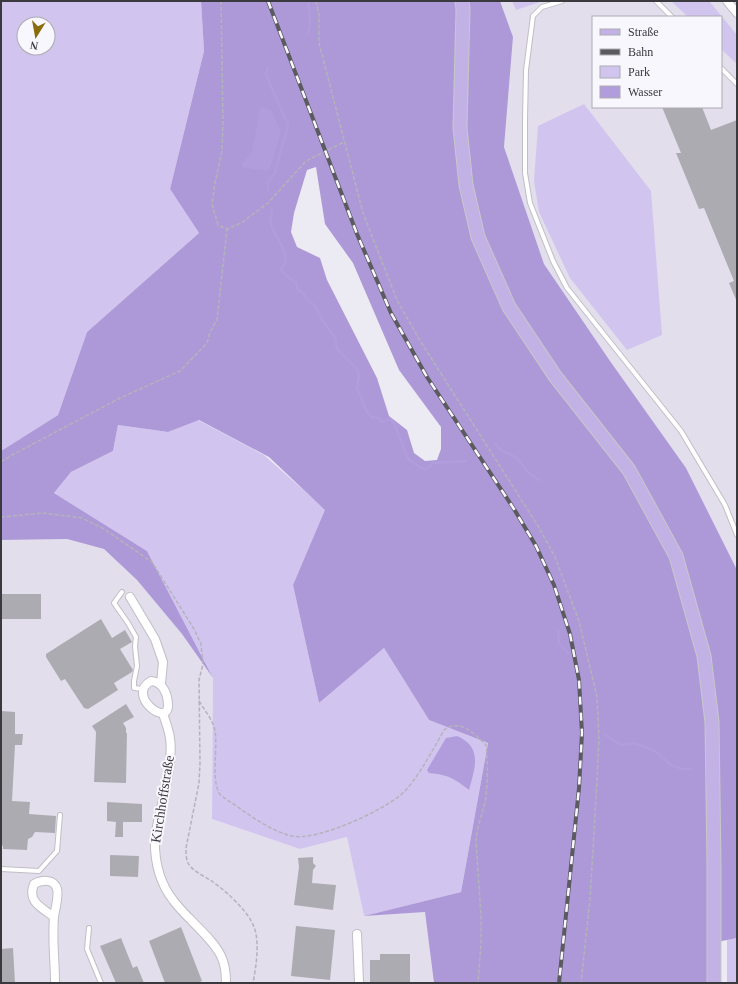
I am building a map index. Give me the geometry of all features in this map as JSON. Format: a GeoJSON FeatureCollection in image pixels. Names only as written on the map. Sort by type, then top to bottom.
{"type":"FeatureCollection","features":[{"type":"Feature","properties":{"kind":"main road"},"geometry":{"type":"LineString","coordinates":[[462,1],[460,128],[466,185],[478,237],[508,307],[555,376],[629,470],[676,556],[704,656],[712,722],[714,983]]}},
{"type":"Feature","properties":{"kind":"street"},"geometry":{"type":"LineString","coordinates":[[727,1],[737,13]]}},
{"type":"Feature","properties":{"kind":"street","name":"Kirchhoffstraße"},"geometry":{"type":"LineString","coordinates":[[130,598],[155,639],[163,662],[161,684],[165,692],[168,707],[167,711],[163,713],[170,737],[169,767],[154,836],[157,868],[163,885],[173,900],[213,944],[221,955],[225,970],[226,983]]}},
{"type":"Feature","properties":{"kind":"street"},"geometry":{"type":"LineString","coordinates":[[161,684],[150,681],[145,684],[142,689],[148,704],[158,713],[163,713]]}},
{"type":"Feature","properties":{"kind":"street"},"geometry":{"type":"LineString","coordinates":[[54,917],[34,902],[32,897],[31,890],[34,884],[41,880],[47,880],[53,883],[57,889],[54,917],[55,983]]}},
{"type":"Feature","properties":{"kind":"street"},"geometry":{"type":"LineString","coordinates":[[357,934],[359,983]]}},
{"type":"Feature","properties":{"kind":"lane"},"geometry":{"type":"LineString","coordinates":[[562,1],[542,7],[533,16],[526,70],[525,121],[525,173],[530,203],[553,260],[567,288],[681,431],[725,505],[737,535]]}},
{"type":"Feature","properties":{"kind":"lane"},"geometry":{"type":"LineString","coordinates":[[656,1],[671,16]]}},
{"type":"Feature","properties":{"kind":"lane"},"geometry":{"type":"LineString","coordinates":[[722,69],[737,84]]}},
{"type":"Feature","properties":{"kind":"lane"},"geometry":{"type":"LineString","coordinates":[[122,592],[114,603],[136,637],[135,646],[137,666],[134,688],[142,689]]}},
{"type":"Feature","properties":{"kind":"lane"},"geometry":{"type":"LineString","coordinates":[[39,871],[57,851],[60,815]]}},
{"type":"Feature","properties":{"kind":"lane"},"geometry":{"type":"LineString","coordinates":[[1,869],[39,871]]}},
{"type":"Feature","properties":{"kind":"lane"},"geometry":{"type":"LineString","coordinates":[[39,871],[41,880]]}},
{"type":"Feature","properties":{"kind":"lane"},"geometry":{"type":"LineString","coordinates":[[89,928],[87,949],[101,983]]}},
{"type":"Feature","properties":{"kind":"path"},"geometry":{"type":"LineString","coordinates":[[221,1],[222,152],[214,182],[212,204],[218,225],[227,229],[240,223],[268,203],[306,161],[344,142]]}},
{"type":"Feature","properties":{"kind":"path"},"geometry":{"type":"LineString","coordinates":[[316,1],[319,43],[363,213],[397,300],[419,339],[538,526],[555,557],[579,621],[597,697],[599,738],[590,899],[581,983]]}},
{"type":"Feature","properties":{"kind":"path"},"geometry":{"type":"LineString","coordinates":[[1,462],[120,398],[180,371],[189,362],[207,343],[210,332],[217,320],[227,229]]}},
{"type":"Feature","properties":{"kind":"path"},"geometry":{"type":"LineString","coordinates":[[199,701],[213,723],[215,732],[216,778],[219,794],[269,827],[293,836],[301,837],[338,828],[378,810],[393,801],[417,778],[444,730],[449,726],[467,728],[476,734],[486,745],[487,763],[485,800],[476,836],[481,916],[481,943],[478,983]]}},
{"type":"Feature","properties":{"kind":"shaded area"},"geometry":{"type":"Polygon","coordinates":[[[201,1],[500,1],[513,37],[504,147],[544,264],[610,361],[686,468],[737,570],[737,938],[707,944],[707,983],[434,983],[425,912],[364,916],[461,892],[488,743],[429,720],[384,648],[319,703],[293,585],[325,510],[269,457],[199,420],[168,432],[118,425],[113,451],[71,472],[54,493],[147,551],[213,678],[182,634],[137,580],[104,549],[67,539],[1,540],[1,451],[58,415],[87,332],[199,233],[170,189],[204,51],[201,1]],[[316,167],[307,170],[294,213],[291,232],[297,247],[320,258],[327,280],[377,378],[389,416],[407,430],[414,453],[425,461],[437,460],[441,449],[441,427],[399,370],[353,263],[325,224],[316,167]]]}},
{"type":"Feature","properties":{"kind":"shaded area"},"geometry":{"type":"Polygon","coordinates":[[[500,1],[737,1],[737,570],[686,468],[610,361],[544,264],[504,147],[513,37],[500,1]]]}},
{"type":"Feature","properties":{"kind":"shaded area"},"geometry":{"type":"Polygon","coordinates":[[[67,539],[104,549],[137,580],[182,634],[213,678],[212,819],[300,849],[347,837],[364,916],[425,912],[434,983],[1,983],[1,540],[67,539]]]}},
{"type":"Feature","properties":{"kind":"green space"},"geometry":{"type":"Polygon","coordinates":[[[1,1],[201,1],[204,51],[170,189],[199,233],[87,332],[58,415],[1,451],[1,1]]]}},
{"type":"Feature","properties":{"kind":"green space"},"geometry":{"type":"Polygon","coordinates":[[[512,1],[543,1],[516,10],[512,1]]]}},
{"type":"Feature","properties":{"kind":"green space"},"geometry":{"type":"Polygon","coordinates":[[[671,1],[709,1],[721,16],[687,16],[671,1]]]}},
{"type":"Feature","properties":{"kind":"green space"},"geometry":{"type":"Polygon","coordinates":[[[722,17],[737,35],[737,64],[722,50],[722,17]]]}},
{"type":"Feature","properties":{"kind":"green space"},"geometry":{"type":"Polygon","coordinates":[[[584,104],[651,191],[662,335],[627,350],[570,278],[539,212],[534,181],[538,126],[584,104]]]}},
{"type":"Feature","properties":{"kind":"green space"},"geometry":{"type":"Polygon","coordinates":[[[198,420],[264,455],[326,510],[293,585],[319,703],[384,648],[429,720],[488,743],[461,892],[364,916],[347,837],[300,849],[212,819],[213,678],[147,551],[54,493],[71,472],[113,451],[118,425],[168,432],[198,420]]]}},
{"type":"Feature","properties":{"kind":"green space"},"geometry":{"type":"Polygon","coordinates":[[[737,938],[737,983],[727,983],[727,940],[737,938]]]}},
{"type":"Feature","properties":{"kind":"water"},"geometry":{"type":"Polygon","coordinates":[[[263,107],[271,110],[281,132],[270,169],[266,171],[242,167],[242,164],[252,152],[260,109],[263,107]]]}},
{"type":"Feature","properties":{"kind":"water"},"geometry":{"type":"Polygon","coordinates":[[[457,736],[471,746],[474,752],[475,766],[469,790],[450,778],[429,773],[427,770],[446,738],[457,736]]]}},
{"type":"Feature","properties":{"kind":"building"},"geometry":{"type":"Polygon","coordinates":[[[662,108],[702,108],[711,130],[737,120],[737,302],[729,283],[734,281],[704,208],[699,209],[676,153],[681,153],[662,108]]]}},
{"type":"Feature","properties":{"kind":"building"},"geometry":{"type":"Polygon","coordinates":[[[1,594],[41,594],[41,619],[1,619],[1,594]]]}},
{"type":"Feature","properties":{"kind":"building"},"geometry":{"type":"Polygon","coordinates":[[[101,619],[112,638],[125,630],[132,642],[120,649],[133,670],[114,683],[118,690],[88,709],[84,708],[65,679],[61,681],[46,657],[46,654],[101,619]]]}},
{"type":"Feature","properties":{"kind":"building"},"geometry":{"type":"Polygon","coordinates":[[[126,704],[134,717],[123,723],[127,733],[126,783],[94,782],[96,732],[92,726],[126,704]]]}},
{"type":"Feature","properties":{"kind":"building"},"geometry":{"type":"Polygon","coordinates":[[[1,711],[15,712],[15,734],[23,734],[22,745],[15,745],[12,801],[30,802],[29,814],[56,816],[55,833],[35,832],[32,837],[28,839],[27,850],[3,849],[3,846],[1,845],[1,711]]]}},
{"type":"Feature","properties":{"kind":"building"},"geometry":{"type":"Polygon","coordinates":[[[107,802],[142,804],[142,822],[123,822],[123,837],[115,837],[116,822],[107,821],[107,802]]]}},
{"type":"Feature","properties":{"kind":"building"},"geometry":{"type":"Polygon","coordinates":[[[110,855],[139,856],[138,877],[110,876],[110,855]]]}},
{"type":"Feature","properties":{"kind":"building"},"geometry":{"type":"Polygon","coordinates":[[[313,857],[313,863],[316,866],[313,870],[312,883],[336,885],[333,910],[294,905],[299,867],[298,858],[313,857]]]}},
{"type":"Feature","properties":{"kind":"building"},"geometry":{"type":"Polygon","coordinates":[[[296,926],[335,930],[330,980],[291,976],[296,926]]]}},
{"type":"Feature","properties":{"kind":"building"},"geometry":{"type":"Polygon","coordinates":[[[181,927],[202,981],[197,983],[165,983],[149,941],[181,927]]]}},
{"type":"Feature","properties":{"kind":"building"},"geometry":{"type":"Polygon","coordinates":[[[121,938],[133,968],[137,966],[144,983],[116,983],[100,946],[121,938]]]}},
{"type":"Feature","properties":{"kind":"building"},"geometry":{"type":"Polygon","coordinates":[[[13,948],[15,983],[1,983],[1,949],[13,948]]]}},
{"type":"Feature","properties":{"kind":"building"},"geometry":{"type":"Polygon","coordinates":[[[380,954],[410,954],[410,983],[370,983],[370,960],[380,960],[380,954]]]}},
{"type":"Feature","properties":{"kind":"waterway"},"geometry":{"type":"LineString","coordinates":[[308,1],[310,23],[308,34]]}},
{"type":"Feature","properties":{"kind":"waterway"},"geometry":{"type":"LineString","coordinates":[[268,67],[266,75],[288,125],[275,173],[268,182],[268,191]]}},
{"type":"Feature","properties":{"kind":"waterway"},"geometry":{"type":"LineString","coordinates":[[272,208],[271,224],[285,252],[284,263],[281,269],[283,273],[296,283],[298,290],[303,293],[306,298],[316,307],[321,318],[335,338],[337,349],[358,370],[359,377],[357,388],[366,410],[371,417],[379,418],[382,422],[390,419],[394,423],[408,459],[421,468],[427,469],[433,463],[466,461]]}},
{"type":"Feature","properties":{"kind":"waterway"},"geometry":{"type":"LineString","coordinates":[[495,444],[501,450],[517,458],[527,471],[539,480]]}},
{"type":"Feature","properties":{"kind":"waterway"},"geometry":{"type":"LineString","coordinates":[[558,630],[559,643],[568,653]]}},
{"type":"Feature","properties":{"kind":"waterway"},"geometry":{"type":"LineString","coordinates":[[604,734],[621,745],[634,743],[655,751],[671,765],[682,769],[691,769]]}},
{"type":"Feature","properties":{"kind":"railway"},"geometry":{"type":"LineString","coordinates":[[268,1],[357,234],[391,313],[427,377],[514,509],[536,546],[554,585],[570,634],[579,680],[582,733],[579,788],[559,983]]}}]}
